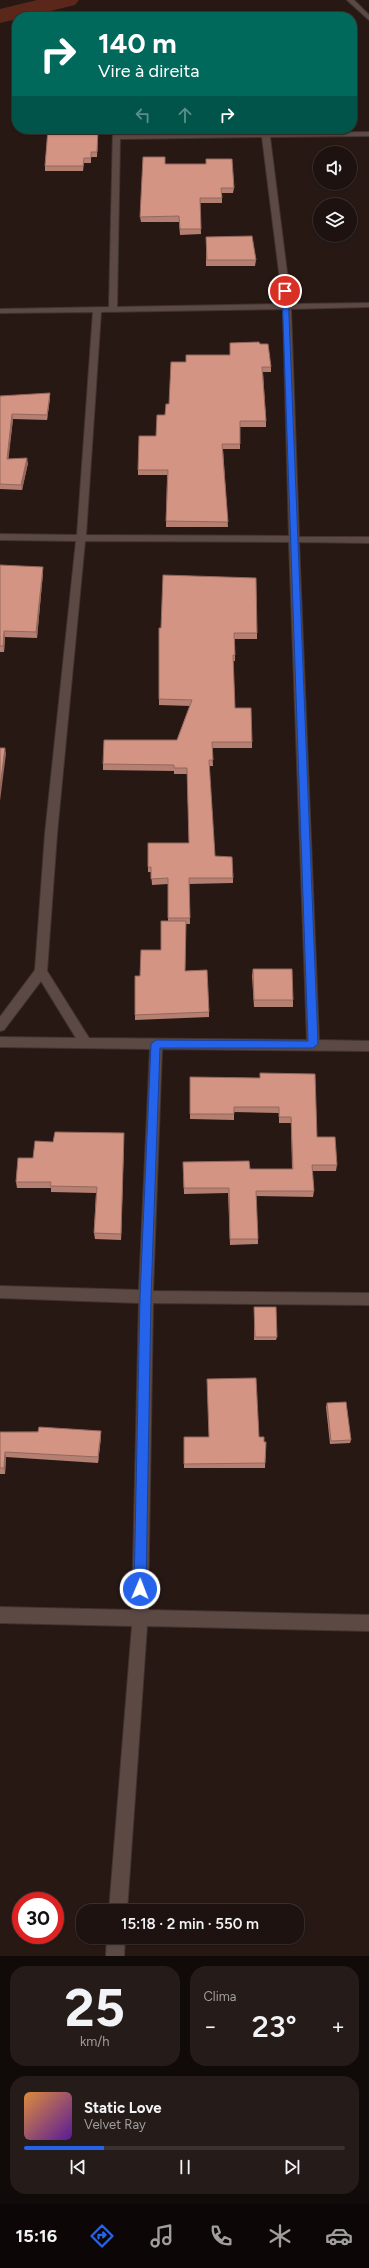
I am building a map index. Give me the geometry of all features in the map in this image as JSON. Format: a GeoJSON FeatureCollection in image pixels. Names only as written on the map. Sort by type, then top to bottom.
{"type":"FeatureCollection","features":[{"type":"Feature","properties":{"kind":"street"},"geometry":{"type":"LineString","coordinates":[[350,0],[369,18]]}},
{"type":"Feature","properties":{"kind":"street"},"geometry":{"type":"LineString","coordinates":[[113,308],[117,134]]}},
{"type":"Feature","properties":{"kind":"street"},"geometry":{"type":"LineString","coordinates":[[265,134],[287,306],[294,539],[313,1044]]}},
{"type":"Feature","properties":{"kind":"street"},"geometry":{"type":"LineString","coordinates":[[357,134],[369,134]]}},
{"type":"Feature","properties":{"kind":"street"},"geometry":{"type":"LineString","coordinates":[[0,311],[369,305]]}},
{"type":"Feature","properties":{"kind":"street"},"geometry":{"type":"LineString","coordinates":[[0,1026],[41,971],[51,834],[81,538],[97,309]]}},
{"type":"Feature","properties":{"kind":"street"},"geometry":{"type":"LineString","coordinates":[[0,536],[369,540]]}},
{"type":"Feature","properties":{"kind":"street"},"geometry":{"type":"LineString","coordinates":[[41,971],[86,1044]]}},
{"type":"Feature","properties":{"kind":"street"},"geometry":{"type":"LineString","coordinates":[[0,1042],[86,1044],[313,1044],[369,1046]]}},
{"type":"Feature","properties":{"kind":"street"},"geometry":{"type":"LineString","coordinates":[[119,1904],[140,1620],[146,1297],[156,1044]]}},
{"type":"Feature","properties":{"kind":"street"},"geometry":{"type":"LineString","coordinates":[[0,1292],[146,1297],[369,1299]]}},
{"type":"Feature","properties":{"kind":"street"},"geometry":{"type":"LineString","coordinates":[[0,1615],[140,1620],[369,1624]]}},
{"type":"Feature","properties":{"kind":"street"},"geometry":{"type":"LineString","coordinates":[[114,1956],[115,1944]]}},
{"type":"Feature","properties":{"kind":"building"},"geometry":{"type":"Polygon","coordinates":[[[48,134],[98,134],[97,152],[91,152],[91,158],[84,158],[83,166],[45,166],[48,134]]]}},
{"type":"Feature","properties":{"kind":"building"},"geometry":{"type":"Polygon","coordinates":[[[143,157],[165,157],[165,164],[206,164],[206,159],[232,159],[234,188],[221,188],[222,198],[200,198],[201,229],[180,229],[179,216],[140,217],[143,157]]]}},
{"type":"Feature","properties":{"kind":"building"},"geometry":{"type":"Polygon","coordinates":[[[252,236],[256,260],[207,260],[206,237],[252,236]]]}},
{"type":"Feature","properties":{"kind":"building"},"geometry":{"type":"Polygon","coordinates":[[[259,342],[260,344],[268,344],[271,367],[262,367],[266,421],[240,421],[240,444],[222,444],[228,522],[166,521],[168,470],[138,470],[139,436],[156,436],[157,415],[165,415],[166,404],[169,404],[171,362],[186,362],[186,355],[230,355],[230,343],[259,342]]]}},
{"type":"Feature","properties":{"kind":"building"},"geometry":{"type":"Polygon","coordinates":[[[50,393],[47,415],[12,414],[7,459],[27,458],[21,485],[0,484],[0,396],[50,393]]]}},
{"type":"Feature","properties":{"kind":"building"},"geometry":{"type":"Polygon","coordinates":[[[0,565],[43,567],[36,632],[4,631],[3,646],[0,646],[0,565]]]}},
{"type":"Feature","properties":{"kind":"building"},"geometry":{"type":"Polygon","coordinates":[[[163,575],[256,578],[257,633],[234,633],[235,655],[233,655],[235,708],[251,708],[252,742],[212,742],[213,760],[209,760],[215,856],[232,857],[233,878],[189,878],[190,918],[168,918],[168,878],[151,879],[151,867],[148,867],[148,843],[189,843],[187,768],[174,768],[174,765],[103,764],[104,740],[177,740],[192,700],[159,699],[159,628],[161,628],[163,575]]]}},
{"type":"Feature","properties":{"kind":"building"},"geometry":{"type":"Polygon","coordinates":[[[0,748],[5,748],[0,788],[0,748]]]}},
{"type":"Feature","properties":{"kind":"building"},"geometry":{"type":"Polygon","coordinates":[[[161,921],[186,921],[185,971],[207,970],[209,1012],[135,1015],[135,976],[140,976],[141,950],[161,950],[161,921]]]}},
{"type":"Feature","properties":{"kind":"building"},"geometry":{"type":"Polygon","coordinates":[[[253,969],[292,969],[293,1000],[254,1000],[253,969]]]}},
{"type":"Feature","properties":{"kind":"building"},"geometry":{"type":"Polygon","coordinates":[[[260,1073],[315,1074],[317,1137],[335,1137],[337,1165],[312,1165],[314,1191],[256,1191],[258,1239],[230,1239],[229,1188],[184,1188],[183,1162],[249,1161],[250,1169],[293,1169],[291,1117],[279,1117],[279,1107],[234,1107],[234,1114],[190,1114],[190,1077],[260,1078],[260,1073]]]}},
{"type":"Feature","properties":{"kind":"building"},"geometry":{"type":"Polygon","coordinates":[[[55,1132],[124,1133],[121,1234],[94,1233],[97,1187],[50,1186],[51,1182],[16,1182],[18,1158],[33,1158],[35,1141],[53,1142],[55,1132]]]}},
{"type":"Feature","properties":{"kind":"building"},"geometry":{"type":"Polygon","coordinates":[[[254,1307],[276,1307],[277,1337],[255,1337],[254,1307]]]}},
{"type":"Feature","properties":{"kind":"building"},"geometry":{"type":"Polygon","coordinates":[[[256,1378],[259,1437],[264,1437],[264,1442],[266,1442],[265,1463],[184,1464],[184,1437],[209,1437],[207,1379],[256,1378]]]}},
{"type":"Feature","properties":{"kind":"building"},"geometry":{"type":"Polygon","coordinates":[[[346,1402],[351,1440],[331,1441],[327,1403],[346,1402]]]}},
{"type":"Feature","properties":{"kind":"building"},"geometry":{"type":"Polygon","coordinates":[[[39,1427],[101,1431],[98,1457],[5,1452],[4,1468],[0,1468],[0,1432],[38,1432],[39,1427]]]}},
{"type":"Feature","properties":{"kind":"waterway"},"geometry":{"type":"LineString","coordinates":[[17,12],[67,0]]}},
{"type":"Feature","properties":{"kind":"waterway"},"geometry":{"type":"LineString","coordinates":[[0,16],[12,13]]}},
{"type":"Feature","properties":{"kind":"route"},"geometry":{"type":"LineString","coordinates":[[140,1589],[146,1297],[156,1044],[313,1044],[294,539],[287,306],[285,291]]}}]}
